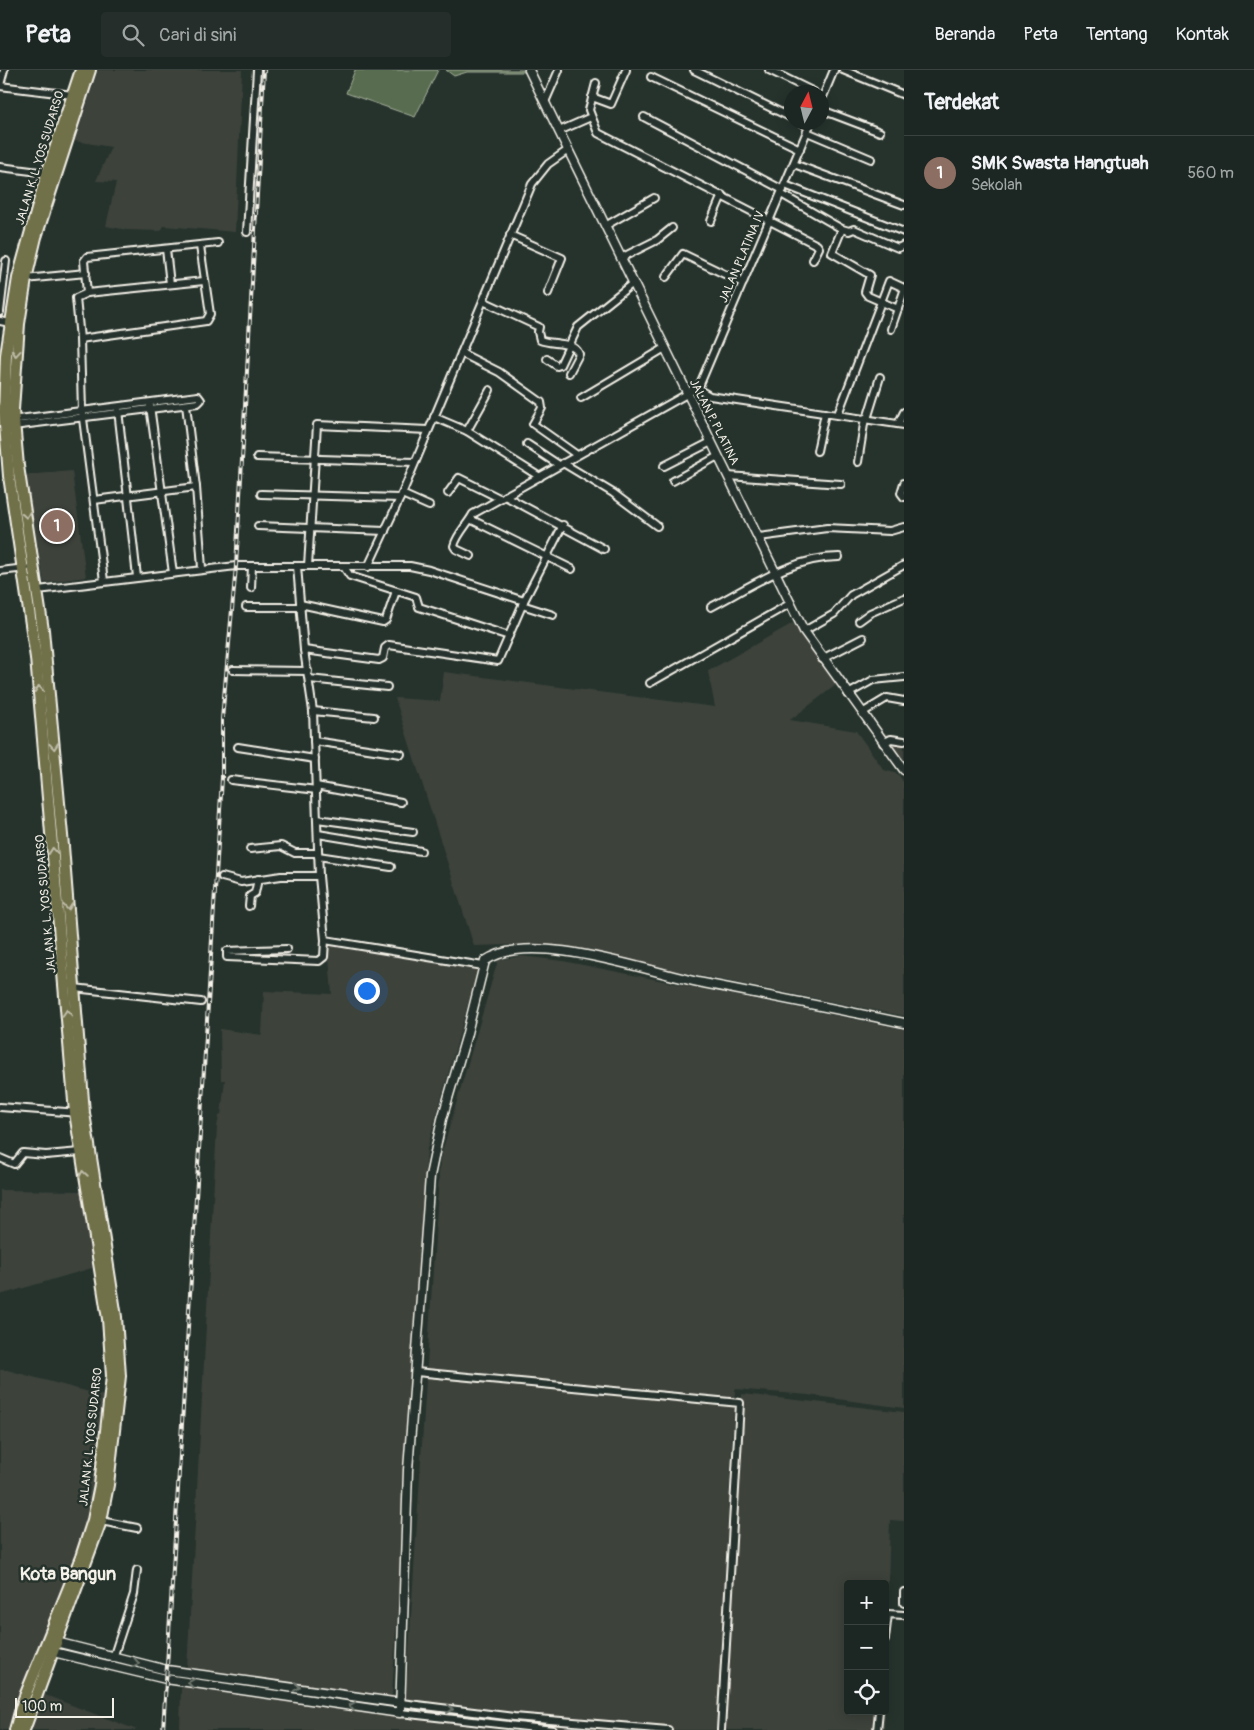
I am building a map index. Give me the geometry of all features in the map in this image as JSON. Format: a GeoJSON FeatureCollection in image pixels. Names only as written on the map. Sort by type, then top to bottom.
{"type":"FeatureCollection","features":[{"type":"Feature","properties":{"kind":"highway","name":"JALAN K. L. YOS SUDARSO"},"geometry":{"type":"LineString","coordinates":[[24,1730],[49,1646],[88,1560],[101,1521],[110,1472],[119,1369],[116,1317],[79,1113],[29,567],[18,466],[2,396],[11,323],[47,174],[81,70]]}},
{"type":"Feature","properties":{"kind":"highway","name":"JALAN K. L. YOS SUDARSO"},"geometry":{"type":"LineString","coordinates":[[7,420],[16,352],[22,278],[90,70]]}},
{"type":"Feature","properties":{"kind":"highway","name":"JALAN K. L. YOS SUDARSO"},"geometry":{"type":"LineString","coordinates":[[15,1730],[49,1646],[93,1520],[100,1485],[112,1376],[108,1319],[80,1152],[74,988],[64,846],[38,590],[29,567]]}},
{"type":"Feature","properties":{"kind":"street"},"geometry":{"type":"LineString","coordinates":[[4,70],[0,86],[73,95]]}},
{"type":"Feature","properties":{"kind":"street"},"geometry":{"type":"LineString","coordinates":[[247,232],[257,70]]}},
{"type":"Feature","properties":{"kind":"street","name":"JALAN P. PLATINA"},"geometry":{"type":"LineString","coordinates":[[529,70],[804,631],[822,659],[904,770]]}},
{"type":"Feature","properties":{"kind":"street"},"geometry":{"type":"LineString","coordinates":[[545,102],[558,70]]}},
{"type":"Feature","properties":{"kind":"street"},"geometry":{"type":"LineString","coordinates":[[592,97],[611,104],[626,70]]}},
{"type":"Feature","properties":{"kind":"street"},"geometry":{"type":"LineString","coordinates":[[694,70],[784,114]]}},
{"type":"Feature","properties":{"kind":"street"},"geometry":{"type":"LineString","coordinates":[[769,70],[800,85]]}},
{"type":"Feature","properties":{"kind":"street"},"geometry":{"type":"LineString","coordinates":[[827,85],[834,70]]}},
{"type":"Feature","properties":{"kind":"street"},"geometry":{"type":"LineString","coordinates":[[843,70],[904,95]]}},
{"type":"Feature","properties":{"kind":"street"},"geometry":{"type":"LineString","coordinates":[[651,78],[800,149]]}},
{"type":"Feature","properties":{"kind":"street"},"geometry":{"type":"LineString","coordinates":[[596,83],[589,110],[598,133],[722,195],[819,247],[813,260]]}},
{"type":"Feature","properties":{"kind":"street"},"geometry":{"type":"LineString","coordinates":[[829,113],[880,132]]}},
{"type":"Feature","properties":{"kind":"street"},"geometry":{"type":"LineString","coordinates":[[559,132],[591,117]]}},
{"type":"Feature","properties":{"kind":"street"},"geometry":{"type":"LineString","coordinates":[[644,117],[783,190],[842,229],[849,231],[854,229],[898,248],[904,245]]}},
{"type":"Feature","properties":{"kind":"street","name":"JALAN PLATINA IV"},"geometry":{"type":"LineString","coordinates":[[471,556],[456,550],[454,546],[458,535],[472,520],[473,514],[687,394],[700,384],[808,130]]}},
{"type":"Feature","properties":{"kind":"street"},"geometry":{"type":"LineString","coordinates":[[815,130],[872,158]]}},
{"type":"Feature","properties":{"kind":"street"},"geometry":{"type":"LineString","coordinates":[[368,567],[401,496],[532,184],[548,164],[568,150]]}},
{"type":"Feature","properties":{"kind":"street"},"geometry":{"type":"LineString","coordinates":[[794,164],[904,205]]}},
{"type":"Feature","properties":{"kind":"street"},"geometry":{"type":"LineString","coordinates":[[0,167],[47,174]]}},
{"type":"Feature","properties":{"kind":"street"},"geometry":{"type":"LineString","coordinates":[[783,190],[904,232]]}},
{"type":"Feature","properties":{"kind":"street"},"geometry":{"type":"LineString","coordinates":[[711,221],[722,195]]}},
{"type":"Feature","properties":{"kind":"street"},"geometry":{"type":"LineString","coordinates":[[605,226],[654,198]]}},
{"type":"Feature","properties":{"kind":"street"},"geometry":{"type":"LineString","coordinates":[[621,258],[657,240],[672,228]]}},
{"type":"Feature","properties":{"kind":"street"},"geometry":{"type":"LineString","coordinates":[[842,229],[832,252],[870,274],[864,292],[880,303],[898,309]]}},
{"type":"Feature","properties":{"kind":"street"},"geometry":{"type":"LineString","coordinates":[[510,235],[562,258],[548,293]]}},
{"type":"Feature","properties":{"kind":"street"},"geometry":{"type":"LineString","coordinates":[[88,293],[84,261],[87,257],[218,243]]}},
{"type":"Feature","properties":{"kind":"street"},"geometry":{"type":"LineString","coordinates":[[80,338],[206,321],[210,314],[200,246]]}},
{"type":"Feature","properties":{"kind":"street"},"geometry":{"type":"LineString","coordinates":[[166,249],[170,284]]}},
{"type":"Feature","properties":{"kind":"street"},"geometry":{"type":"LineString","coordinates":[[666,277],[683,254],[743,283]]}},
{"type":"Feature","properties":{"kind":"street"},"geometry":{"type":"LineString","coordinates":[[0,312],[6,261]]}},
{"type":"Feature","properties":{"kind":"street"},"geometry":{"type":"LineString","coordinates":[[22,278],[86,273]]}},
{"type":"Feature","properties":{"kind":"street"},"geometry":{"type":"LineString","coordinates":[[104,581],[83,414],[80,338],[76,298],[88,293],[204,281]]}},
{"type":"Feature","properties":{"kind":"street"},"geometry":{"type":"LineString","coordinates":[[838,414],[889,281],[904,289],[891,329]]}},
{"type":"Feature","properties":{"kind":"street"},"geometry":{"type":"LineString","coordinates":[[547,359],[557,366],[560,365],[578,327],[633,283]]}},
{"type":"Feature","properties":{"kind":"street"},"geometry":{"type":"LineString","coordinates":[[483,301],[539,327],[540,340],[578,350],[579,354],[569,373]]}},
{"type":"Feature","properties":{"kind":"street"},"geometry":{"type":"LineString","coordinates":[[0,321],[11,323]]}},
{"type":"Feature","properties":{"kind":"street"},"geometry":{"type":"LineString","coordinates":[[581,398],[664,348]]}},
{"type":"Feature","properties":{"kind":"street"},"geometry":{"type":"LineString","coordinates":[[461,353],[499,372],[541,402],[542,408],[533,424],[576,455]]}},
{"type":"Feature","properties":{"kind":"street"},"geometry":{"type":"LineString","coordinates":[[858,462],[866,418],[880,378]]}},
{"type":"Feature","properties":{"kind":"street"},"geometry":{"type":"LineString","coordinates":[[696,388],[710,396],[901,424],[904,412]]}},
{"type":"Feature","properties":{"kind":"street"},"geometry":{"type":"LineString","coordinates":[[467,431],[490,390]]}},
{"type":"Feature","properties":{"kind":"street"},"geometry":{"type":"LineString","coordinates":[[7,420],[118,410],[200,397],[198,403],[150,406]]}},
{"type":"Feature","properties":{"kind":"street"},"geometry":{"type":"LineString","coordinates":[[186,404],[196,487],[202,568]]}},
{"type":"Feature","properties":{"kind":"street"},"geometry":{"type":"LineString","coordinates":[[150,406],[173,573]]}},
{"type":"Feature","properties":{"kind":"street"},"geometry":{"type":"LineString","coordinates":[[118,410],[137,577]]}},
{"type":"Feature","properties":{"kind":"street"},"geometry":{"type":"LineString","coordinates":[[817,451],[825,412]]}},
{"type":"Feature","properties":{"kind":"street"},"geometry":{"type":"LineString","coordinates":[[434,417],[467,431],[540,477]]}},
{"type":"Feature","properties":{"kind":"street"},"geometry":{"type":"LineString","coordinates":[[308,566],[317,426],[428,430]]}},
{"type":"Feature","properties":{"kind":"street"},"geometry":{"type":"LineString","coordinates":[[664,466],[711,442]]}},
{"type":"Feature","properties":{"kind":"street"},"geometry":{"type":"LineString","coordinates":[[527,444],[613,493],[657,526]]}},
{"type":"Feature","properties":{"kind":"street"},"geometry":{"type":"LineString","coordinates":[[673,481],[718,456]]}},
{"type":"Feature","properties":{"kind":"street"},"geometry":{"type":"LineString","coordinates":[[257,457],[415,462]]}},
{"type":"Feature","properties":{"kind":"street"},"geometry":{"type":"LineString","coordinates":[[728,476],[841,484]]}},
{"type":"Feature","properties":{"kind":"street"},"geometry":{"type":"LineString","coordinates":[[448,493],[459,478],[563,525],[604,549]]}},
{"type":"Feature","properties":{"kind":"street"},"geometry":{"type":"LineString","coordinates":[[904,484],[901,493],[904,497]]}},
{"type":"Feature","properties":{"kind":"street"},"geometry":{"type":"LineString","coordinates":[[94,500],[196,487]]}},
{"type":"Feature","properties":{"kind":"street"},"geometry":{"type":"LineString","coordinates":[[261,494],[401,496],[429,506]]}},
{"type":"Feature","properties":{"kind":"street"},"geometry":{"type":"LineString","coordinates":[[472,520],[572,569]]}},
{"type":"Feature","properties":{"kind":"street"},"geometry":{"type":"LineString","coordinates":[[304,650],[379,660],[382,658],[385,648],[389,646],[494,662],[500,658],[523,603],[563,525]]}},
{"type":"Feature","properties":{"kind":"street"},"geometry":{"type":"LineString","coordinates":[[258,526],[385,531]]}},
{"type":"Feature","properties":{"kind":"street"},"geometry":{"type":"LineString","coordinates":[[759,537],[827,528],[890,531],[904,527]]}},
{"type":"Feature","properties":{"kind":"street"},"geometry":{"type":"LineString","coordinates":[[711,607],[776,572],[820,557],[839,557]]}},
{"type":"Feature","properties":{"kind":"street"},"geometry":{"type":"LineString","coordinates":[[804,631],[834,614],[852,595],[904,565]]}},
{"type":"Feature","properties":{"kind":"street"},"geometry":{"type":"LineString","coordinates":[[251,588],[252,566]]}},
{"type":"Feature","properties":{"kind":"street"},"geometry":{"type":"LineString","coordinates":[[38,590],[202,568],[252,566],[420,567],[553,615]]}},
{"type":"Feature","properties":{"kind":"street"},"geometry":{"type":"LineString","coordinates":[[287,948],[227,951],[227,957],[319,961],[324,957],[325,940],[319,876],[313,711],[304,650],[296,566]]}},
{"type":"Feature","properties":{"kind":"street"},"geometry":{"type":"LineString","coordinates":[[0,571],[29,567]]}},
{"type":"Feature","properties":{"kind":"street"},"geometry":{"type":"LineString","coordinates":[[344,567],[350,576],[416,597],[419,607],[509,636]]}},
{"type":"Feature","properties":{"kind":"street"},"geometry":{"type":"LineString","coordinates":[[246,607],[301,605],[383,622],[386,620],[396,591]]}},
{"type":"Feature","properties":{"kind":"street"},"geometry":{"type":"LineString","coordinates":[[859,621],[870,613],[904,598]]}},
{"type":"Feature","properties":{"kind":"street"},"geometry":{"type":"LineString","coordinates":[[650,683],[791,603]]}},
{"type":"Feature","properties":{"kind":"street"},"geometry":{"type":"LineString","coordinates":[[822,659],[864,638]]}},
{"type":"Feature","properties":{"kind":"street"},"geometry":{"type":"LineString","coordinates":[[232,670],[308,671]]}},
{"type":"Feature","properties":{"kind":"street"},"geometry":{"type":"LineString","coordinates":[[848,694],[873,680],[904,677]]}},
{"type":"Feature","properties":{"kind":"street"},"geometry":{"type":"LineString","coordinates":[[309,679],[387,687]]}},
{"type":"Feature","properties":{"kind":"street"},"geometry":{"type":"LineString","coordinates":[[862,713],[887,698],[904,700]]}},
{"type":"Feature","properties":{"kind":"street"},"geometry":{"type":"LineString","coordinates":[[313,711],[374,717]]}},
{"type":"Feature","properties":{"kind":"street"},"geometry":{"type":"LineString","coordinates":[[883,743],[891,739],[904,740]]}},
{"type":"Feature","properties":{"kind":"street"},"geometry":{"type":"LineString","coordinates":[[314,741],[401,754]]}},
{"type":"Feature","properties":{"kind":"street"},"geometry":{"type":"LineString","coordinates":[[238,747],[315,759]]}},
{"type":"Feature","properties":{"kind":"street"},"geometry":{"type":"LineString","coordinates":[[231,780],[317,788],[401,802]]}},
{"type":"Feature","properties":{"kind":"street"},"geometry":{"type":"LineString","coordinates":[[318,819],[413,832]]}},
{"type":"Feature","properties":{"kind":"street"},"geometry":{"type":"LineString","coordinates":[[318,834],[421,851]]}},
{"type":"Feature","properties":{"kind":"street"},"geometry":{"type":"LineString","coordinates":[[250,849],[281,846],[295,853],[391,866]]}},
{"type":"Feature","properties":{"kind":"street"},"geometry":{"type":"LineString","coordinates":[[222,877],[241,882],[280,876],[319,876]]}},
{"type":"Feature","properties":{"kind":"street"},"geometry":{"type":"LineString","coordinates":[[249,906],[250,896],[255,893],[258,879]]}},
{"type":"Feature","properties":{"kind":"street"},"geometry":{"type":"LineString","coordinates":[[325,940],[483,966]]}},
{"type":"Feature","properties":{"kind":"street"},"geometry":{"type":"LineString","coordinates":[[400,1712],[408,1470],[432,1162],[483,966],[492,956],[510,951],[539,950],[575,954],[638,966],[694,981],[904,1023]]}},
{"type":"Feature","properties":{"kind":"street"},"geometry":{"type":"LineString","coordinates":[[74,988],[201,1002]]}},
{"type":"Feature","properties":{"kind":"street"},"geometry":{"type":"LineString","coordinates":[[0,1107],[79,1113]]}},
{"type":"Feature","properties":{"kind":"street"},"geometry":{"type":"LineString","coordinates":[[0,1158],[14,1164],[24,1153],[46,1155],[80,1152]]}},
{"type":"Feature","properties":{"kind":"street"},"geometry":{"type":"LineString","coordinates":[[416,1372],[740,1403],[721,1730]]}},
{"type":"Feature","properties":{"kind":"street"},"geometry":{"type":"LineString","coordinates":[[101,1521],[137,1528]]}},
{"type":"Feature","properties":{"kind":"street"},"geometry":{"type":"LineString","coordinates":[[113,1658],[134,1594],[137,1570]]}},
{"type":"Feature","properties":{"kind":"street"},"geometry":{"type":"LineString","coordinates":[[904,1592],[904,1603]]}},
{"type":"Feature","properties":{"kind":"street"},"geometry":{"type":"LineString","coordinates":[[887,1625],[888,1614],[904,1615]]}},
{"type":"Feature","properties":{"kind":"street"},"geometry":{"type":"LineString","coordinates":[[49,1646],[167,1670],[401,1703],[514,1717],[668,1730]]}},
{"type":"Feature","properties":{"kind":"street"},"geometry":{"type":"LineString","coordinates":[[49,1646],[166,1679],[400,1712],[553,1730]]}},
{"type":"Feature","properties":{"kind":"street"},"geometry":{"type":"LineString","coordinates":[[877,1730],[879,1715]]}},
{"type":"Feature","properties":{"kind":"shaded area"},"geometry":{"type":"Polygon","coordinates":[[[98,70],[242,70],[235,232],[164,226],[161,231],[127,230],[106,226],[116,182],[96,181],[111,147],[75,141],[98,70]]]}},
{"type":"Feature","properties":{"kind":"shaded area"},"geometry":{"type":"Polygon","coordinates":[[[72,471],[86,577],[44,583],[25,475],[72,471]]]}},
{"type":"Feature","properties":{"kind":"shaded area"},"geometry":{"type":"Polygon","coordinates":[[[793,623],[836,685],[790,720],[856,731],[884,770],[898,774],[904,783],[904,1016],[539,944],[474,946],[395,698],[440,701],[444,672],[715,707],[708,671],[793,623]]]}},
{"type":"Feature","properties":{"kind":"shaded area"},"geometry":{"type":"Polygon","coordinates":[[[883,733],[904,736],[904,762],[883,733]]]}},
{"type":"Feature","properties":{"kind":"shaded area"},"geometry":{"type":"Polygon","coordinates":[[[328,945],[478,969],[427,1149],[392,1695],[406,1696],[440,1159],[498,960],[521,956],[563,961],[904,1029],[904,1408],[808,1395],[735,1389],[717,1723],[725,1723],[742,1394],[904,1412],[904,1521],[890,1520],[888,1580],[844,1580],[844,1715],[885,1715],[884,1730],[180,1730],[181,1689],[187,1669],[217,1127],[219,1116],[221,1115],[225,1080],[221,1080],[220,1029],[262,1035],[264,991],[332,994],[328,945]]]}},
{"type":"Feature","properties":{"kind":"shaded area"},"geometry":{"type":"Polygon","coordinates":[[[0,1190],[83,1191],[92,1268],[0,1295],[0,1190]]]}},
{"type":"Feature","properties":{"kind":"shaded area"},"geometry":{"type":"Polygon","coordinates":[[[0,1370],[7,1370],[104,1396],[93,1520],[11,1730],[0,1730],[0,1370]]]}},
{"type":"Feature","properties":{"kind":"shaded area"},"geometry":{"type":"Polygon","coordinates":[[[40,1693],[137,1730],[28,1730],[40,1693]]]}},
{"type":"Feature","properties":{"kind":"green space"},"geometry":{"type":"Polygon","coordinates":[[[355,70],[438,70],[415,117],[346,93],[355,70]]]}},
{"type":"Feature","properties":{"kind":"green space"},"geometry":{"type":"Polygon","coordinates":[[[446,70],[525,70],[526,72],[467,72],[454,76],[446,70]]]}},
{"type":"Feature","properties":{"kind":"railway"},"geometry":{"type":"LineString","coordinates":[[163,1730],[222,778],[222,719],[236,566],[264,70]]}},
{"type":"Feature","properties":{"kind":"place","name":"SMK Swasta Hangtuah"},"geometry":{"type":"Point","coordinates":[57,526]}},
{"type":"Feature","properties":{"kind":"district","name":"Kota Bangun"},"geometry":{"type":"Point","coordinates":[68,1574]}}]}
